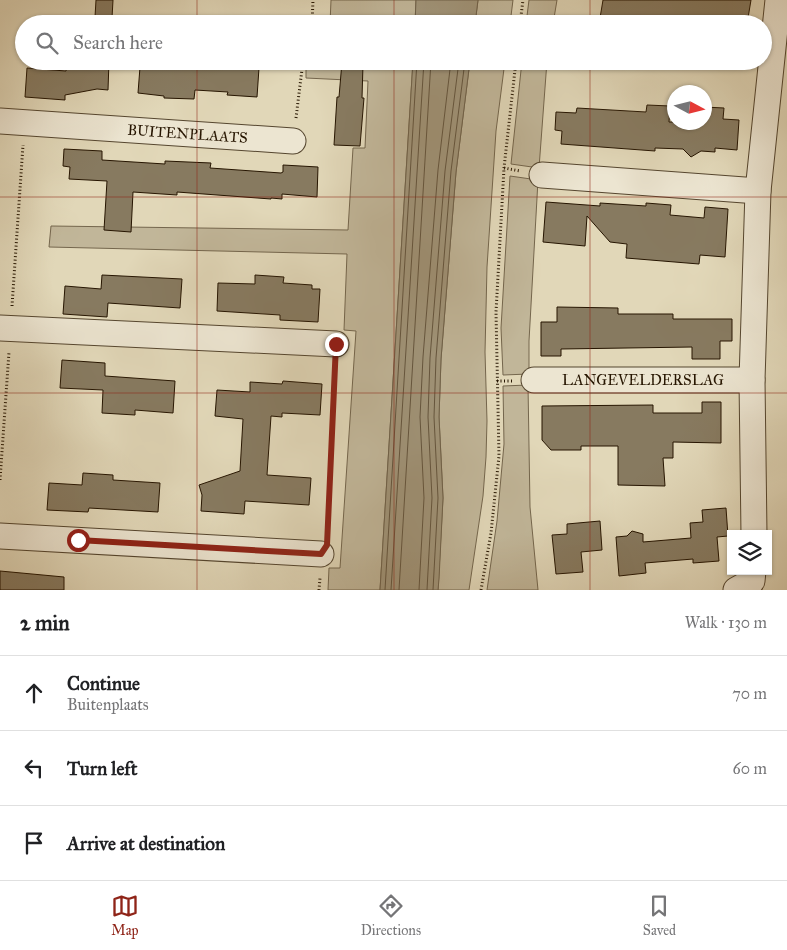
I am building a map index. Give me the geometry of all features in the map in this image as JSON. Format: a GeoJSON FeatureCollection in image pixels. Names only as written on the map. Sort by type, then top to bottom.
{"type":"FeatureCollection","features":[{"type":"Feature","properties":{"kind":"street"},"geometry":{"type":"LineString","coordinates":[[772,57],[778,0]]}},
{"type":"Feature","properties":{"kind":"street"},"geometry":{"type":"LineString","coordinates":[[754,530],[752,380],[758,191],[771,70]]}},
{"type":"Feature","properties":{"kind":"street","name":"BUITENPLAATS"},"geometry":{"type":"LineString","coordinates":[[0,121],[294,141]]}},
{"type":"Feature","properties":{"kind":"street"},"geometry":{"type":"LineString","coordinates":[[542,174],[758,191]]}},
{"type":"Feature","properties":{"kind":"street"},"geometry":{"type":"LineString","coordinates":[[6,328],[336,344]]}},
{"type":"Feature","properties":{"kind":"street","name":"LANGEVELDERSLAG"},"geometry":{"type":"LineString","coordinates":[[534,380],[752,380]]}},
{"type":"Feature","properties":{"kind":"street"},"geometry":{"type":"LineString","coordinates":[[0,536],[321,554]]}},
{"type":"Feature","properties":{"kind":"street"},"geometry":{"type":"LineString","coordinates":[[736,590],[752,582],[753,575]]}},
{"type":"Feature","properties":{"kind":"path"},"geometry":{"type":"LineString","coordinates":[[312,15],[313,0]]}},
{"type":"Feature","properties":{"kind":"path"},"geometry":{"type":"LineString","coordinates":[[521,15],[523,0]]}},
{"type":"Feature","properties":{"kind":"path"},"geometry":{"type":"LineString","coordinates":[[294,141],[302,70]]}},
{"type":"Feature","properties":{"kind":"path"},"geometry":{"type":"LineString","coordinates":[[481,590],[491,533],[499,456],[496,312],[504,168],[515,70]]}},
{"type":"Feature","properties":{"kind":"path"},"geometry":{"type":"LineString","coordinates":[[0,480],[6,328],[24,122]]}},
{"type":"Feature","properties":{"kind":"path"},"geometry":{"type":"LineString","coordinates":[[319,590],[321,554],[327,545],[336,344]]}},
{"type":"Feature","properties":{"kind":"shaded area"},"geometry":{"type":"Polygon","coordinates":[[[331,0],[416,0],[415,15],[330,15],[331,0]]]}},
{"type":"Feature","properties":{"kind":"shaded area"},"geometry":{"type":"Polygon","coordinates":[[[478,0],[513,0],[511,15],[476,15],[478,0]]]}},
{"type":"Feature","properties":{"kind":"shaded area"},"geometry":{"type":"Polygon","coordinates":[[[529,0],[557,0],[554,15],[527,15],[529,0]]]}},
{"type":"Feature","properties":{"kind":"shaded area"},"geometry":{"type":"Polygon","coordinates":[[[306,70],[412,70],[380,590],[328,590],[329,568],[340,568],[356,331],[344,330],[347,254],[49,247],[51,226],[348,230],[353,148],[365,148],[368,81],[306,78],[306,70]]]}},
{"type":"Feature","properties":{"kind":"shaded area"},"geometry":{"type":"Polygon","coordinates":[[[469,70],[504,70],[496,131],[487,267],[485,352],[487,421],[483,496],[469,590],[438,590],[443,498],[439,417],[441,359],[456,172],[469,70]]]}},
{"type":"Feature","properties":{"kind":"shaded area"},"geometry":{"type":"Polygon","coordinates":[[[521,70],[546,70],[539,168],[511,164],[521,70]]]}},
{"type":"Feature","properties":{"kind":"shaded area"},"geometry":{"type":"Polygon","coordinates":[[[510,176],[538,180],[529,341],[529,374],[503,375],[501,328],[510,176]]]}},
{"type":"Feature","properties":{"kind":"shaded area"},"geometry":{"type":"Polygon","coordinates":[[[528,385],[530,507],[538,590],[487,590],[497,521],[504,444],[503,386],[528,385]]]}},
{"type":"Feature","properties":{"kind":"water"},"geometry":{"type":"Polygon","coordinates":[[[416,0],[478,0],[476,15],[415,15],[416,0]]]}},
{"type":"Feature","properties":{"kind":"water"},"geometry":{"type":"Polygon","coordinates":[[[412,70],[469,70],[456,172],[441,359],[439,417],[443,498],[438,590],[380,590],[412,70]]]}},
{"type":"Feature","properties":{"kind":"building"},"geometry":{"type":"Polygon","coordinates":[[[96,0],[113,0],[112,15],[95,15],[96,0]]]}},
{"type":"Feature","properties":{"kind":"building"},"geometry":{"type":"Polygon","coordinates":[[[603,0],[751,0],[748,15],[600,15],[603,0]]]}},
{"type":"Feature","properties":{"kind":"building"},"geometry":{"type":"Polygon","coordinates":[[[27,70],[109,70],[108,90],[97,89],[65,95],[65,100],[25,97],[27,70]]]}},
{"type":"Feature","properties":{"kind":"building"},"geometry":{"type":"Polygon","coordinates":[[[140,70],[259,70],[257,97],[227,95],[228,92],[195,90],[194,99],[164,98],[164,96],[138,93],[140,70]]]}},
{"type":"Feature","properties":{"kind":"building"},"geometry":{"type":"Polygon","coordinates":[[[341,70],[363,70],[362,98],[364,98],[360,146],[334,145],[337,97],[339,97],[341,70]]]}},
{"type":"Feature","properties":{"kind":"building"},"geometry":{"type":"Polygon","coordinates":[[[647,105],[667,106],[667,130],[712,130],[712,107],[724,108],[723,119],[739,120],[737,150],[715,148],[715,152],[701,151],[691,157],[683,149],[655,148],[655,151],[561,144],[562,131],[555,130],[556,112],[576,113],[577,108],[646,112],[647,105]]]}},
{"type":"Feature","properties":{"kind":"building"},"geometry":{"type":"Polygon","coordinates":[[[64,149],[102,151],[102,160],[165,164],[165,161],[211,163],[210,168],[281,173],[283,172],[283,165],[318,167],[317,197],[282,194],[282,199],[271,199],[177,192],[177,195],[133,192],[131,232],[104,230],[107,181],[69,179],[70,167],[63,166],[64,149]]]}},
{"type":"Feature","properties":{"kind":"building"},"geometry":{"type":"Polygon","coordinates":[[[546,202],[600,206],[600,203],[646,206],[646,203],[671,205],[670,215],[704,218],[705,207],[728,209],[725,257],[700,255],[699,264],[626,258],[627,244],[610,242],[587,216],[585,246],[543,242],[546,202]]]}},
{"type":"Feature","properties":{"kind":"building"},"geometry":{"type":"Polygon","coordinates":[[[102,275],[182,279],[180,308],[108,303],[107,317],[63,314],[65,286],[101,289],[102,275]]]}},
{"type":"Feature","properties":{"kind":"building"},"geometry":{"type":"Polygon","coordinates":[[[255,275],[284,277],[283,283],[312,285],[312,289],[320,289],[318,322],[280,320],[280,315],[217,311],[218,283],[255,284],[255,275]]]}},
{"type":"Feature","properties":{"kind":"building"},"geometry":{"type":"Polygon","coordinates":[[[557,307],[618,308],[618,314],[673,314],[673,319],[732,319],[732,341],[720,341],[720,359],[692,359],[692,347],[561,349],[561,356],[541,356],[541,322],[557,322],[557,307]]]}},
{"type":"Feature","properties":{"kind":"building"},"geometry":{"type":"Polygon","coordinates":[[[62,360],[105,363],[105,376],[175,381],[173,413],[135,410],[135,415],[102,413],[103,390],[60,388],[62,360]]]}},
{"type":"Feature","properties":{"kind":"building"},"geometry":{"type":"Polygon","coordinates":[[[283,381],[322,384],[320,415],[282,413],[282,417],[271,416],[267,475],[311,478],[309,505],[245,501],[244,514],[201,511],[202,495],[199,485],[240,471],[243,419],[215,416],[217,390],[250,392],[250,382],[282,384],[283,381]]]}},
{"type":"Feature","properties":{"kind":"building"},"geometry":{"type":"Polygon","coordinates":[[[702,402],[721,402],[721,443],[673,442],[673,458],[663,458],[665,486],[618,485],[618,446],[581,446],[581,450],[551,450],[542,440],[542,406],[653,405],[653,413],[702,413],[702,402]]]}},
{"type":"Feature","properties":{"kind":"building"},"geometry":{"type":"Polygon","coordinates":[[[83,473],[113,475],[113,480],[160,483],[158,512],[89,508],[88,512],[47,510],[49,483],[82,485],[83,473]]]}},
{"type":"Feature","properties":{"kind":"building"},"geometry":{"type":"Polygon","coordinates":[[[726,508],[727,536],[717,537],[719,561],[693,563],[693,559],[645,563],[646,573],[619,576],[616,537],[627,536],[632,531],[643,534],[643,542],[691,538],[690,523],[703,522],[702,510],[726,508]]]}},
{"type":"Feature","properties":{"kind":"building"},"geometry":{"type":"Polygon","coordinates":[[[600,521],[602,550],[581,552],[583,572],[556,574],[552,535],[567,534],[567,524],[600,521]]]}},
{"type":"Feature","properties":{"kind":"building"},"geometry":{"type":"Polygon","coordinates":[[[0,571],[64,577],[64,590],[0,590],[0,571]]]}},
{"type":"Feature","properties":{"kind":"route"},"geometry":{"type":"LineString","coordinates":[[78,540],[321,554],[327,545],[336,344]]}}]}
